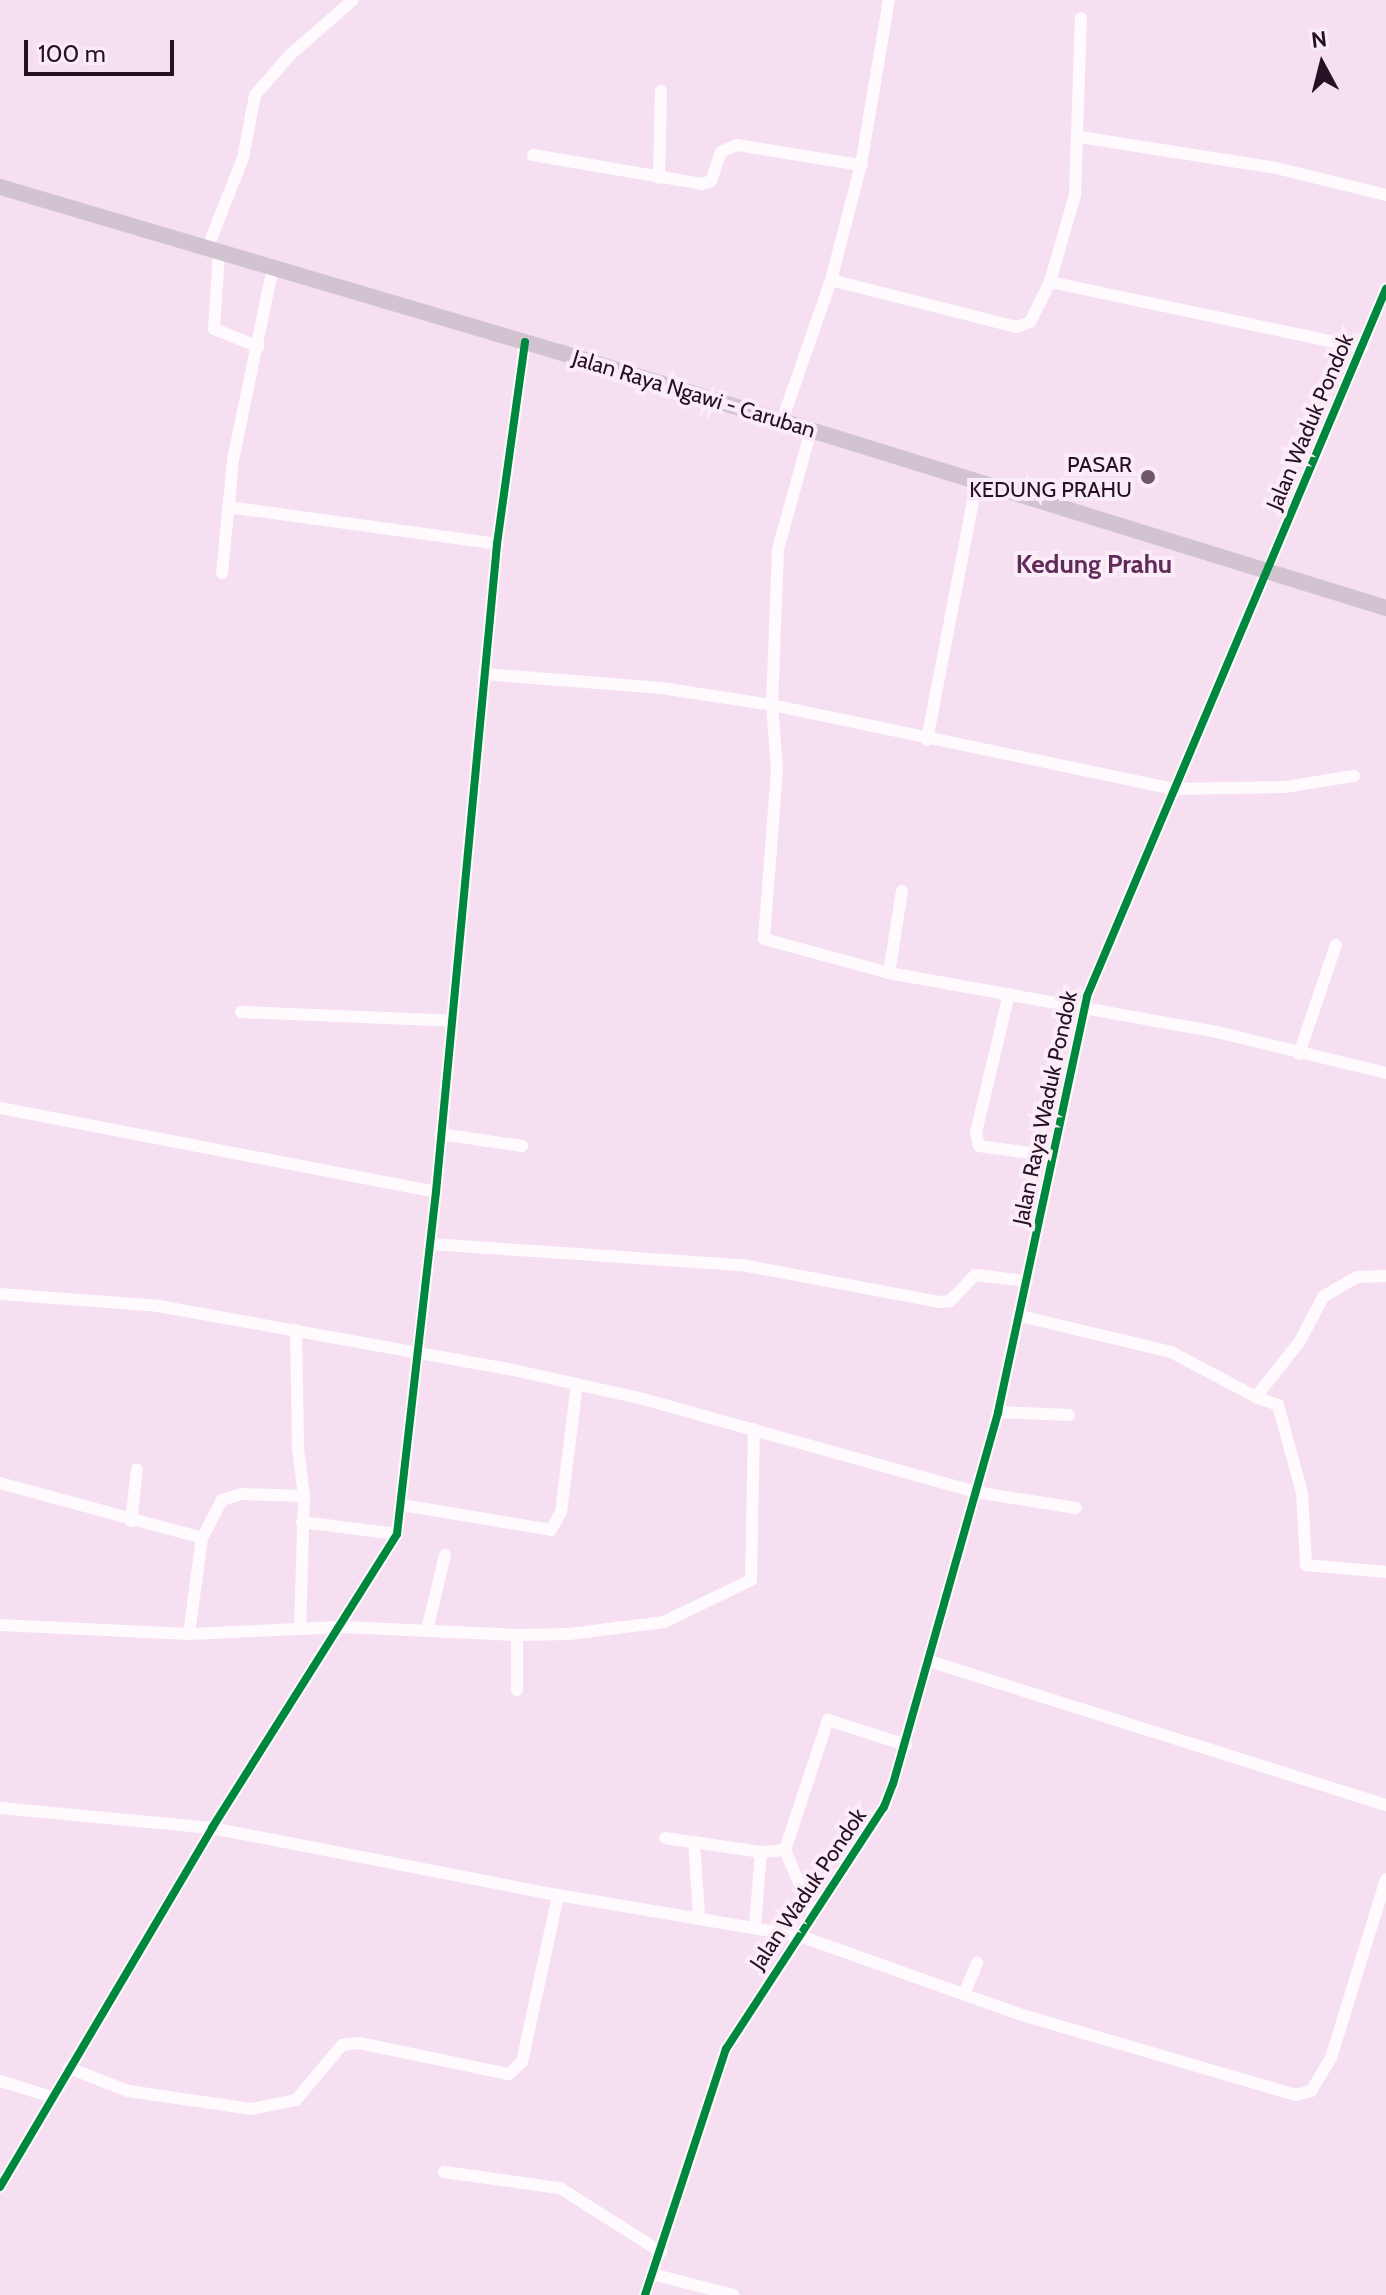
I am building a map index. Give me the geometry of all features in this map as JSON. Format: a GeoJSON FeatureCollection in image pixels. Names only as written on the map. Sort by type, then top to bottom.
{"type":"FeatureCollection","features":[{"type":"Feature","properties":{"kind":"highway","name":"Jalan Raya Ngawi - Caruban"},"geometry":{"type":"LineString","coordinates":[[0,187],[525,342],[1266,568],[1386,608]]}},
{"type":"Feature","properties":{"kind":"street"},"geometry":{"type":"LineString","coordinates":[[259,347],[214,329],[205,248],[243,158],[255,95],[291,54],[353,0]]}},
{"type":"Feature","properties":{"kind":"street"},"geometry":{"type":"LineString","coordinates":[[782,421],[831,280],[861,165],[889,0]]}},
{"type":"Feature","properties":{"kind":"street"},"geometry":{"type":"LineString","coordinates":[[831,280],[1017,327],[1030,322],[1050,282],[1075,195],[1080,137],[1081,18]]}},
{"type":"Feature","properties":{"kind":"street"},"geometry":{"type":"LineString","coordinates":[[659,178],[661,91]]}},
{"type":"Feature","properties":{"kind":"street"},"geometry":{"type":"LineString","coordinates":[[1080,137],[1276,168],[1386,195]]}},
{"type":"Feature","properties":{"kind":"street"},"geometry":{"type":"LineString","coordinates":[[533,155],[708,184],[721,152],[737,145],[861,165]]}},
{"type":"Feature","properties":{"kind":"street"},"geometry":{"type":"LineString","coordinates":[[222,573],[233,460],[259,347],[273,267]]}},
{"type":"Feature","properties":{"kind":"street"},"geometry":{"type":"LineString","coordinates":[[1050,282],[1362,348]]}},
{"type":"Feature","properties":{"kind":"street","name":"Jalan Waduk Pondok"},"geometry":{"type":"LineString","coordinates":[[1266,568],[1386,289]]}},
{"type":"Feature","properties":{"kind":"street"},"geometry":{"type":"LineString","coordinates":[[0,2187],[212,1828],[342,1627],[397,1534],[436,1192],[497,544],[525,342]]}},
{"type":"Feature","properties":{"kind":"street"},"geometry":{"type":"LineString","coordinates":[[811,430],[778,549],[772,705],[777,770],[761,934],[772,943],[889,973],[1083,1008],[1386,1073]]}},
{"type":"Feature","properties":{"kind":"street"},"geometry":{"type":"LineString","coordinates":[[927,740],[977,480]]}},
{"type":"Feature","properties":{"kind":"street"},"geometry":{"type":"LineString","coordinates":[[228,507],[497,544]]}},
{"type":"Feature","properties":{"kind":"street","name":"Jalan Raya Waduk Pondok"},"geometry":{"type":"LineString","coordinates":[[975,1492],[998,1412],[1020,1316],[1083,1008],[1266,568]]}},
{"type":"Feature","properties":{"kind":"street"},"geometry":{"type":"LineString","coordinates":[[484,674],[661,688],[772,705],[927,740],[1174,789],[1285,787],[1354,776]]}},
{"type":"Feature","properties":{"kind":"street"},"geometry":{"type":"LineString","coordinates":[[889,973],[902,891]]}},
{"type":"Feature","properties":{"kind":"street"},"geometry":{"type":"LineString","coordinates":[[1299,1054],[1336,945]]}},
{"type":"Feature","properties":{"kind":"street"},"geometry":{"type":"LineString","coordinates":[[1009,994],[976,1133],[979,1146],[1052,1156]]}},
{"type":"Feature","properties":{"kind":"street"},"geometry":{"type":"LineString","coordinates":[[241,1012],[452,1021]]}},
{"type":"Feature","properties":{"kind":"street"},"geometry":{"type":"LineString","coordinates":[[0,1108],[436,1192]]}},
{"type":"Feature","properties":{"kind":"street"},"geometry":{"type":"LineString","coordinates":[[440,1134],[522,1146]]}},
{"type":"Feature","properties":{"kind":"street"},"geometry":{"type":"LineString","coordinates":[[430,1244],[742,1265],[939,1302],[950,1301],[975,1275],[1027,1281]]}},
{"type":"Feature","properties":{"kind":"street"},"geometry":{"type":"LineString","coordinates":[[1256,1397],[1300,1341],[1323,1297],[1357,1277],[1386,1276]]}},
{"type":"Feature","properties":{"kind":"street"},"geometry":{"type":"LineString","coordinates":[[0,1294],[158,1306],[577,1384],[754,1429],[975,1492],[1076,1508]]}},
{"type":"Feature","properties":{"kind":"street"},"geometry":{"type":"LineString","coordinates":[[1020,1316],[1171,1352],[1256,1397],[1278,1405],[1302,1493],[1306,1565],[1386,1572]]}},
{"type":"Feature","properties":{"kind":"street"},"geometry":{"type":"LineString","coordinates":[[296,1330],[298,1449],[304,1496],[300,1629]]}},
{"type":"Feature","properties":{"kind":"street"},"geometry":{"type":"LineString","coordinates":[[402,1505],[551,1530],[561,1512],[577,1384]]}},
{"type":"Feature","properties":{"kind":"street"},"geometry":{"type":"LineString","coordinates":[[998,1412],[1069,1415]]}},
{"type":"Feature","properties":{"kind":"street"},"geometry":{"type":"LineString","coordinates":[[0,1625],[189,1634],[342,1627],[517,1635],[642,1626],[742,1588],[751,1580],[754,1429]]}},
{"type":"Feature","properties":{"kind":"street"},"geometry":{"type":"LineString","coordinates":[[131,1521],[137,1469]]}},
{"type":"Feature","properties":{"kind":"street"},"geometry":{"type":"LineString","coordinates":[[0,1483],[202,1538]]}},
{"type":"Feature","properties":{"kind":"street","name":"Jalan Waduk Pondok"},"geometry":{"type":"LineString","coordinates":[[645,2295],[726,2049],[884,1807],[906,1745],[975,1492]]}},
{"type":"Feature","properties":{"kind":"street"},"geometry":{"type":"LineString","coordinates":[[189,1634],[202,1538],[222,1500],[242,1494],[304,1496]]}},
{"type":"Feature","properties":{"kind":"street"},"geometry":{"type":"LineString","coordinates":[[302,1522],[397,1534]]}},
{"type":"Feature","properties":{"kind":"street"},"geometry":{"type":"LineString","coordinates":[[427,1630],[445,1555]]}},
{"type":"Feature","properties":{"kind":"street"},"geometry":{"type":"LineString","coordinates":[[517,1635],[517,1690]]}},
{"type":"Feature","properties":{"kind":"street"},"geometry":{"type":"LineString","coordinates":[[929,1661],[1386,1805]]}},
{"type":"Feature","properties":{"kind":"street"},"geometry":{"type":"LineString","coordinates":[[812,1913],[785,1850],[828,1720],[906,1745]]}},
{"type":"Feature","properties":{"kind":"street"},"geometry":{"type":"LineString","coordinates":[[0,1808],[212,1828],[558,1895],[755,1926],[800,1936],[964,1994],[1304,2095],[1331,2058],[1386,1879]]}},
{"type":"Feature","properties":{"kind":"street"},"geometry":{"type":"LineString","coordinates":[[665,1838],[761,1852],[785,1850]]}},
{"type":"Feature","properties":{"kind":"street"},"geometry":{"type":"LineString","coordinates":[[694,1842],[699,1916]]}},
{"type":"Feature","properties":{"kind":"street"},"geometry":{"type":"LineString","coordinates":[[755,1926],[761,1852]]}},
{"type":"Feature","properties":{"kind":"street"},"geometry":{"type":"LineString","coordinates":[[69,2068],[128,2091],[251,2109],[296,2100],[342,2045],[359,2043],[509,2074],[522,2062],[558,1895]]}},
{"type":"Feature","properties":{"kind":"street"},"geometry":{"type":"LineString","coordinates":[[964,1994],[977,1963]]}},
{"type":"Feature","properties":{"kind":"street"},"geometry":{"type":"LineString","coordinates":[[0,2081],[52,2097]]}},
{"type":"Feature","properties":{"kind":"street"},"geometry":{"type":"LineString","coordinates":[[444,2172],[560,2188],[661,2252]]}},
{"type":"Feature","properties":{"kind":"street"},"geometry":{"type":"LineString","coordinates":[[652,2274],[733,2295]]}},
{"type":"Feature","properties":{"kind":"cycle path"},"geometry":{"type":"LineString","coordinates":[[645,2295],[726,2049],[884,1807],[893,1784],[998,1412],[1087,996],[1386,289]]}},
{"type":"Feature","properties":{"kind":"cycle path"},"geometry":{"type":"LineString","coordinates":[[0,2187],[212,1828],[397,1534],[436,1192],[497,544],[525,342]]}},
{"type":"Feature","properties":{"kind":"place","name":"PASAR KEDUNG PRAHU"},"geometry":{"type":"Point","coordinates":[1148,477]}},
{"type":"Feature","properties":{"kind":"district","name":"Kedung Prahu"},"geometry":{"type":"Point","coordinates":[1094,565]}}]}
